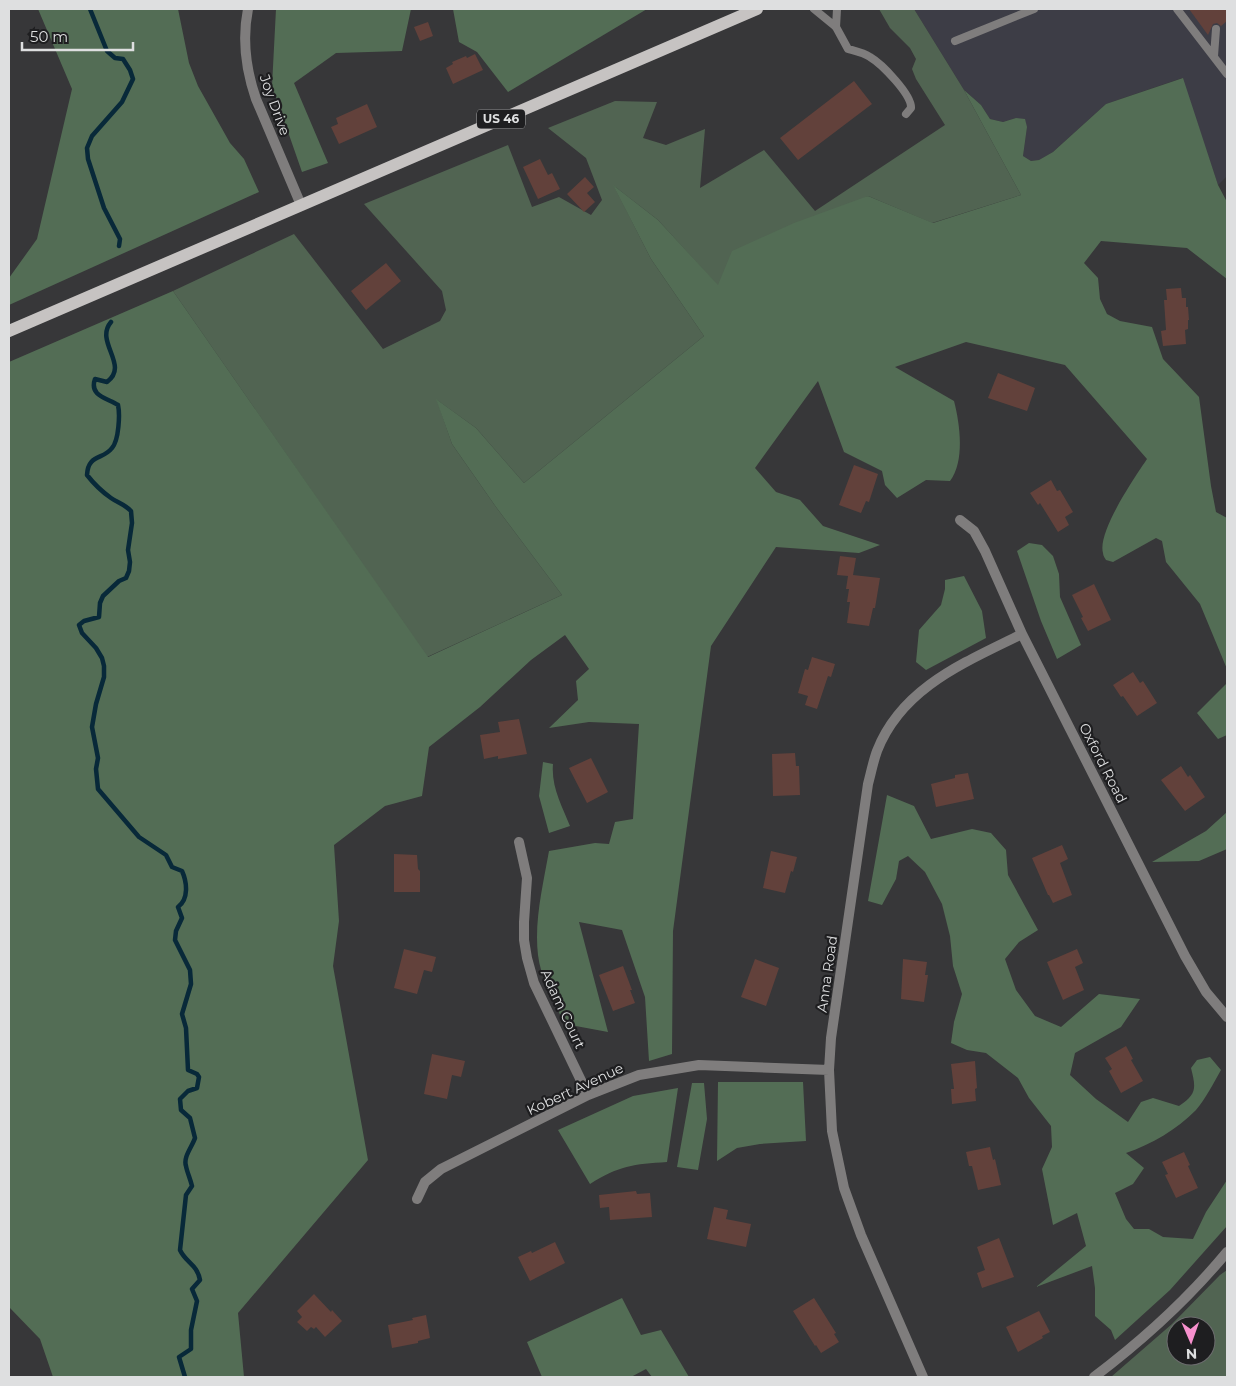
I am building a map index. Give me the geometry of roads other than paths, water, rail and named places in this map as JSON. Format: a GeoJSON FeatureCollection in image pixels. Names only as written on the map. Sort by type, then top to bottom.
{"type":"FeatureCollection","features":[{"type":"Feature","properties":{"kind":"main road","name":"US 46"},"geometry":{"type":"LineString","coordinates":[[9,331],[757,9]]}},
{"type":"Feature","properties":{"kind":"street","name":"Joy Drive"},"geometry":{"type":"LineString","coordinates":[[248,9],[245,50],[251,84],[301,205]]}},
{"type":"Feature","properties":{"kind":"street","name":"Oxford Road"},"geometry":{"type":"LineString","coordinates":[[960,520],[974,531],[986,551],[1022,634],[1185,956],[1206,992],[1227,1017]]}},
{"type":"Feature","properties":{"kind":"street","name":"Anna Road"},"geometry":{"type":"LineString","coordinates":[[923,1377],[861,1235],[844,1188],[832,1131],[829,1070],[831,1038],[866,798],[878,750],[898,716],[928,684],[945,673],[1022,634]]}},
{"type":"Feature","properties":{"kind":"street","name":"Adam Court"},"geometry":{"type":"LineString","coordinates":[[519,842],[528,878],[524,940],[530,972],[588,1095]]}},
{"type":"Feature","properties":{"kind":"street","name":"Kobert Avenue"},"geometry":{"type":"LineString","coordinates":[[417,1199],[425,1182],[441,1169],[588,1095],[639,1075],[687,1066],[710,1065],[829,1070]]}},
{"type":"Feature","properties":{"kind":"street"},"geometry":{"type":"LineString","coordinates":[[1094,1377],[1172,1312],[1227,1252]]}},
{"type":"Feature","properties":{"kind":"lane"},"geometry":{"type":"LineString","coordinates":[[814,9],[836,27],[848,49],[871,57],[892,77],[910,101],[911,108],[906,114]]}},
{"type":"Feature","properties":{"kind":"lane"},"geometry":{"type":"LineString","coordinates":[[836,27],[837,9]]}},
{"type":"Feature","properties":{"kind":"lane"},"geometry":{"type":"LineString","coordinates":[[955,41],[1034,9]]}},
{"type":"Feature","properties":{"kind":"lane"},"geometry":{"type":"LineString","coordinates":[[1177,9],[1227,74]]}},
{"type":"Feature","properties":{"kind":"lane"},"geometry":{"type":"LineString","coordinates":[[1214,56],[1216,29]]}},
{"type":"Feature","properties":{"kind":"waterway"},"geometry":{"type":"LineString","coordinates":[[90,9],[107,51],[115,58],[123,59],[133,79],[122,102],[92,136],[87,148],[88,159],[104,208],[120,239],[119,246]]}},
{"type":"Feature","properties":{"kind":"waterway"},"geometry":{"type":"LineString","coordinates":[[111,322],[106,337],[115,368],[113,375],[107,382],[95,379],[94,385],[100,396],[118,405],[118,433],[112,448],[90,464],[87,475],[104,493],[131,511],[132,523],[128,550],[130,562],[126,578],[119,581],[103,596],[100,603],[99,617],[84,621],[79,625],[82,633],[96,648],[104,666],[104,677],[92,727],[98,758],[96,769],[98,789],[139,837],[166,855],[172,867],[182,871],[186,885],[184,900],[178,907],[182,918],[176,931],[175,940],[190,970],[191,984],[182,1014],[186,1028],[188,1070],[199,1077],[197,1088],[188,1091],[180,1099],[181,1110],[190,1118],[195,1138],[185,1163],[192,1186],[186,1195],[180,1250],[194,1267],[200,1280],[192,1289],[197,1301],[191,1330],[191,1349],[179,1357],[185,1377]]}}]}
